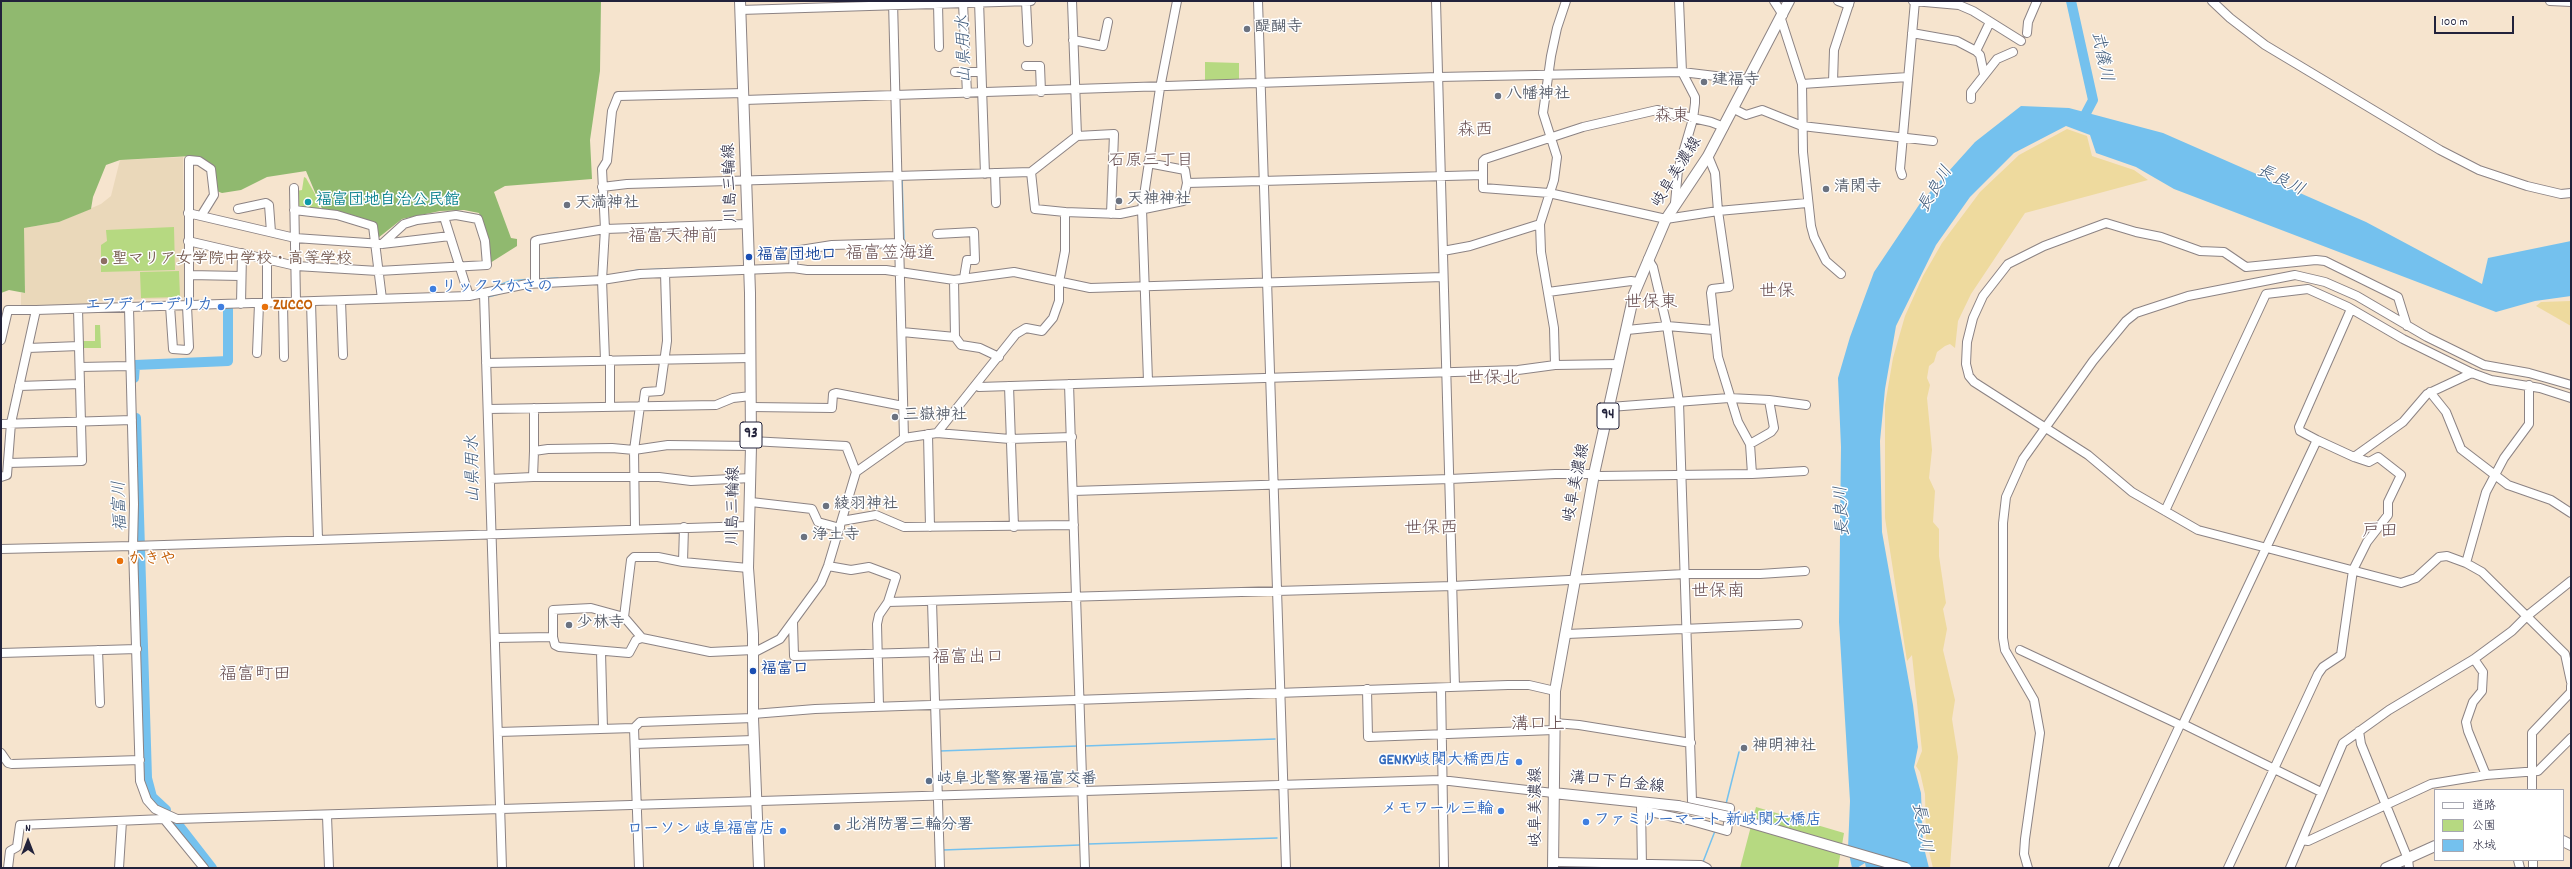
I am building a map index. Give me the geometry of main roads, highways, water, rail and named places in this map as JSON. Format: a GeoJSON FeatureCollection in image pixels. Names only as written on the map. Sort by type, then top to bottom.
{"type":"FeatureCollection","features":[{"type":"Feature","properties":{"kind":"main road","name":"岐阜美濃線"},"geometry":{"type":"LineString","coordinates":[[1553,865],[1555,691],[1567,634],[1594,474],[1638,282],[1666,219],[1675,203],[1708,156],[1734,109],[1789,1]]}},
{"type":"Feature","properties":{"kind":"main road","name":"川島三輪線"},"geometry":{"type":"LineString","coordinates":[[740,6],[747,180],[751,396],[751,502],[748,568],[753,651],[753,716],[759,868]]}},
{"type":"Feature","properties":{"kind":"main road","name":"溝口下白金線"},"geometry":{"type":"LineString","coordinates":[[1553,793],[1641,806],[1678,806],[1738,819],[1906,868]]}},
{"type":"Feature","properties":{"kind":"main road"},"geometry":{"type":"LineString","coordinates":[[2386,868],[2408,863],[2434,847]]}},
{"type":"Feature","properties":{"kind":"water","name":"長良川"},"geometry":{"type":"Polygon","coordinates":[[[2021,106],[2069,108],[2163,133],[2366,222],[2482,284],[2488,258],[2571,241],[2571,296],[2535,301],[2496,312],[2174,189],[2136,167],[2096,153],[2090,135],[2066,126],[2014,153],[1970,197],[1936,245],[1896,326],[1885,389],[1880,441],[1882,532],[1913,705],[1918,747],[1914,767],[1921,793],[1923,844],[1929,868],[1866,868],[1865,863],[1857,868],[1852,868],[1848,849],[1850,801],[1839,622],[1841,447],[1838,378],[1850,337],[1874,272],[1921,202],[1975,142],[2021,106]]]}},
{"type":"Feature","properties":{"kind":"waterway","name":"武儀川"},"geometry":{"type":"LineString","coordinates":[[2071,1],[2093,100],[2084,117]]}},
{"type":"Feature","properties":{"kind":"waterway"},"geometry":{"type":"LineString","coordinates":[[185,203],[186,159]]}},
{"type":"Feature","properties":{"kind":"waterway","name":"山県用水"},"geometry":{"type":"LineString","coordinates":[[902,178],[904,241]]}},
{"type":"Feature","properties":{"kind":"waterway","name":"山県用水"},"geometry":{"type":"LineString","coordinates":[[624,273],[638,270],[728,267]]}},
{"type":"Feature","properties":{"kind":"waterway"},"geometry":{"type":"LineString","coordinates":[[538,279],[558,278]]}},
{"type":"Feature","properties":{"kind":"waterway"},"geometry":{"type":"LineString","coordinates":[[494,287],[510,281],[531,279]]}},
{"type":"Feature","properties":{"kind":"waterway","name":"山県用水"},"geometry":{"type":"LineString","coordinates":[[488,297],[499,294]]}},
{"type":"Feature","properties":{"kind":"waterway","name":"福富川"},"geometry":{"type":"LineString","coordinates":[[134,378],[135,365],[228,361],[228,309]]}},
{"type":"Feature","properties":{"kind":"waterway","name":"福富川"},"geometry":{"type":"LineString","coordinates":[[136,418],[147,778],[152,797],[166,810]]}},
{"type":"Feature","properties":{"kind":"waterway"},"geometry":{"type":"LineString","coordinates":[[1085,746],[1275,739]]}},
{"type":"Feature","properties":{"kind":"waterway"},"geometry":{"type":"LineString","coordinates":[[940,751],[1078,746]]}},
{"type":"Feature","properties":{"kind":"waterway"},"geometry":{"type":"LineString","coordinates":[[1726,804],[1739,752]]}},
{"type":"Feature","properties":{"kind":"waterway","name":"福富川"},"geometry":{"type":"LineString","coordinates":[[177,823],[212,868]]}},
{"type":"Feature","properties":{"kind":"waterway"},"geometry":{"type":"LineString","coordinates":[[1703,862],[1715,831]]}},
{"type":"Feature","properties":{"kind":"waterway"},"geometry":{"type":"LineString","coordinates":[[1088,844],[1277,838]]}},
{"type":"Feature","properties":{"kind":"waterway"},"geometry":{"type":"LineString","coordinates":[[943,850],[1080,845]]}},
{"type":"Feature","properties":{"kind":"place","name":"醍醐寺"},"geometry":{"type":"Point","coordinates":[1247,29]}},
{"type":"Feature","properties":{"kind":"place","name":"建福寺"},"geometry":{"type":"Point","coordinates":[1704,82]}},
{"type":"Feature","properties":{"kind":"place","name":"八幡神社"},"geometry":{"type":"Point","coordinates":[1498,96]}},
{"type":"Feature","properties":{"kind":"place","name":"清閑寺"},"geometry":{"type":"Point","coordinates":[1826,189]}},
{"type":"Feature","properties":{"kind":"place","name":"天神神社"},"geometry":{"type":"Point","coordinates":[1119,201]}},
{"type":"Feature","properties":{"kind":"place","name":"福富団地自治公民館"},"geometry":{"type":"Point","coordinates":[308,202]}},
{"type":"Feature","properties":{"kind":"place","name":"天満神社"},"geometry":{"type":"Point","coordinates":[567,205]}},
{"type":"Feature","properties":{"kind":"place","name":"福富団地口"},"geometry":{"type":"Point","coordinates":[749,257]}},
{"type":"Feature","properties":{"kind":"place","name":"聖マリア女学院中学校・高等学校"},"geometry":{"type":"Point","coordinates":[104,261]}},
{"type":"Feature","properties":{"kind":"place","name":"リックスかさの"},"geometry":{"type":"Point","coordinates":[433,289]}},
{"type":"Feature","properties":{"kind":"place","name":"エフディーデリカ"},"geometry":{"type":"Point","coordinates":[221,307]}},
{"type":"Feature","properties":{"kind":"place","name":"ZUCCO"},"geometry":{"type":"Point","coordinates":[265,307]}},
{"type":"Feature","properties":{"kind":"place","name":"三嶽神社"},"geometry":{"type":"Point","coordinates":[895,417]}},
{"type":"Feature","properties":{"kind":"place","name":"綾羽神社"},"geometry":{"type":"Point","coordinates":[826,506]}},
{"type":"Feature","properties":{"kind":"place","name":"浄土寺"},"geometry":{"type":"Point","coordinates":[804,537]}},
{"type":"Feature","properties":{"kind":"place","name":"かきや"},"geometry":{"type":"Point","coordinates":[120,561]}},
{"type":"Feature","properties":{"kind":"place","name":"少林寺"},"geometry":{"type":"Point","coordinates":[569,625]}},
{"type":"Feature","properties":{"kind":"place","name":"福富口"},"geometry":{"type":"Point","coordinates":[753,671]}},
{"type":"Feature","properties":{"kind":"place","name":"神明神社"},"geometry":{"type":"Point","coordinates":[1744,748]}},
{"type":"Feature","properties":{"kind":"place","name":"GENKY岐関大橋西店"},"geometry":{"type":"Point","coordinates":[1519,762]}},
{"type":"Feature","properties":{"kind":"place","name":"岐阜北警察署福富交番"},"geometry":{"type":"Point","coordinates":[929,781]}},
{"type":"Feature","properties":{"kind":"place","name":"メモワール三輪"},"geometry":{"type":"Point","coordinates":[1501,811]}},
{"type":"Feature","properties":{"kind":"place","name":"ファミリーマート 新岐関大橋店"},"geometry":{"type":"Point","coordinates":[1586,822]}},
{"type":"Feature","properties":{"kind":"place","name":"北消防署三輪分署"},"geometry":{"type":"Point","coordinates":[837,827]}},
{"type":"Feature","properties":{"kind":"place","name":"ローソン 岐阜福富店"},"geometry":{"type":"Point","coordinates":[783,831]}},
{"type":"Feature","properties":{"kind":"district","name":"森東"},"geometry":{"type":"Point","coordinates":[1672,119]}},
{"type":"Feature","properties":{"kind":"district","name":"森西"},"geometry":{"type":"Point","coordinates":[1475,133]}},
{"type":"Feature","properties":{"kind":"district","name":"石原三丁目"},"geometry":{"type":"Point","coordinates":[1151,163]}},
{"type":"Feature","properties":{"kind":"district","name":"福富天神前"},"geometry":{"type":"Point","coordinates":[673,239]}},
{"type":"Feature","properties":{"kind":"district","name":"福富笠海道"},"geometry":{"type":"Point","coordinates":[890,256]}},
{"type":"Feature","properties":{"kind":"district","name":"世保"},"geometry":{"type":"Point","coordinates":[1777,294]}},
{"type":"Feature","properties":{"kind":"district","name":"世保東"},"geometry":{"type":"Point","coordinates":[1651,305]}},
{"type":"Feature","properties":{"kind":"district","name":"世保北"},"geometry":{"type":"Point","coordinates":[1493,381]}},
{"type":"Feature","properties":{"kind":"district","name":"世保西"},"geometry":{"type":"Point","coordinates":[1431,531]}},
{"type":"Feature","properties":{"kind":"district","name":"戸田"},"geometry":{"type":"Point","coordinates":[2380,534]}},
{"type":"Feature","properties":{"kind":"district","name":"世保南"},"geometry":{"type":"Point","coordinates":[1718,594]}},
{"type":"Feature","properties":{"kind":"district","name":"福富出口"},"geometry":{"type":"Point","coordinates":[968,660]}},
{"type":"Feature","properties":{"kind":"district","name":"福富町田"},"geometry":{"type":"Point","coordinates":[255,677]}},
{"type":"Feature","properties":{"kind":"district","name":"溝口上"},"geometry":{"type":"Point","coordinates":[1538,727]}}]}
